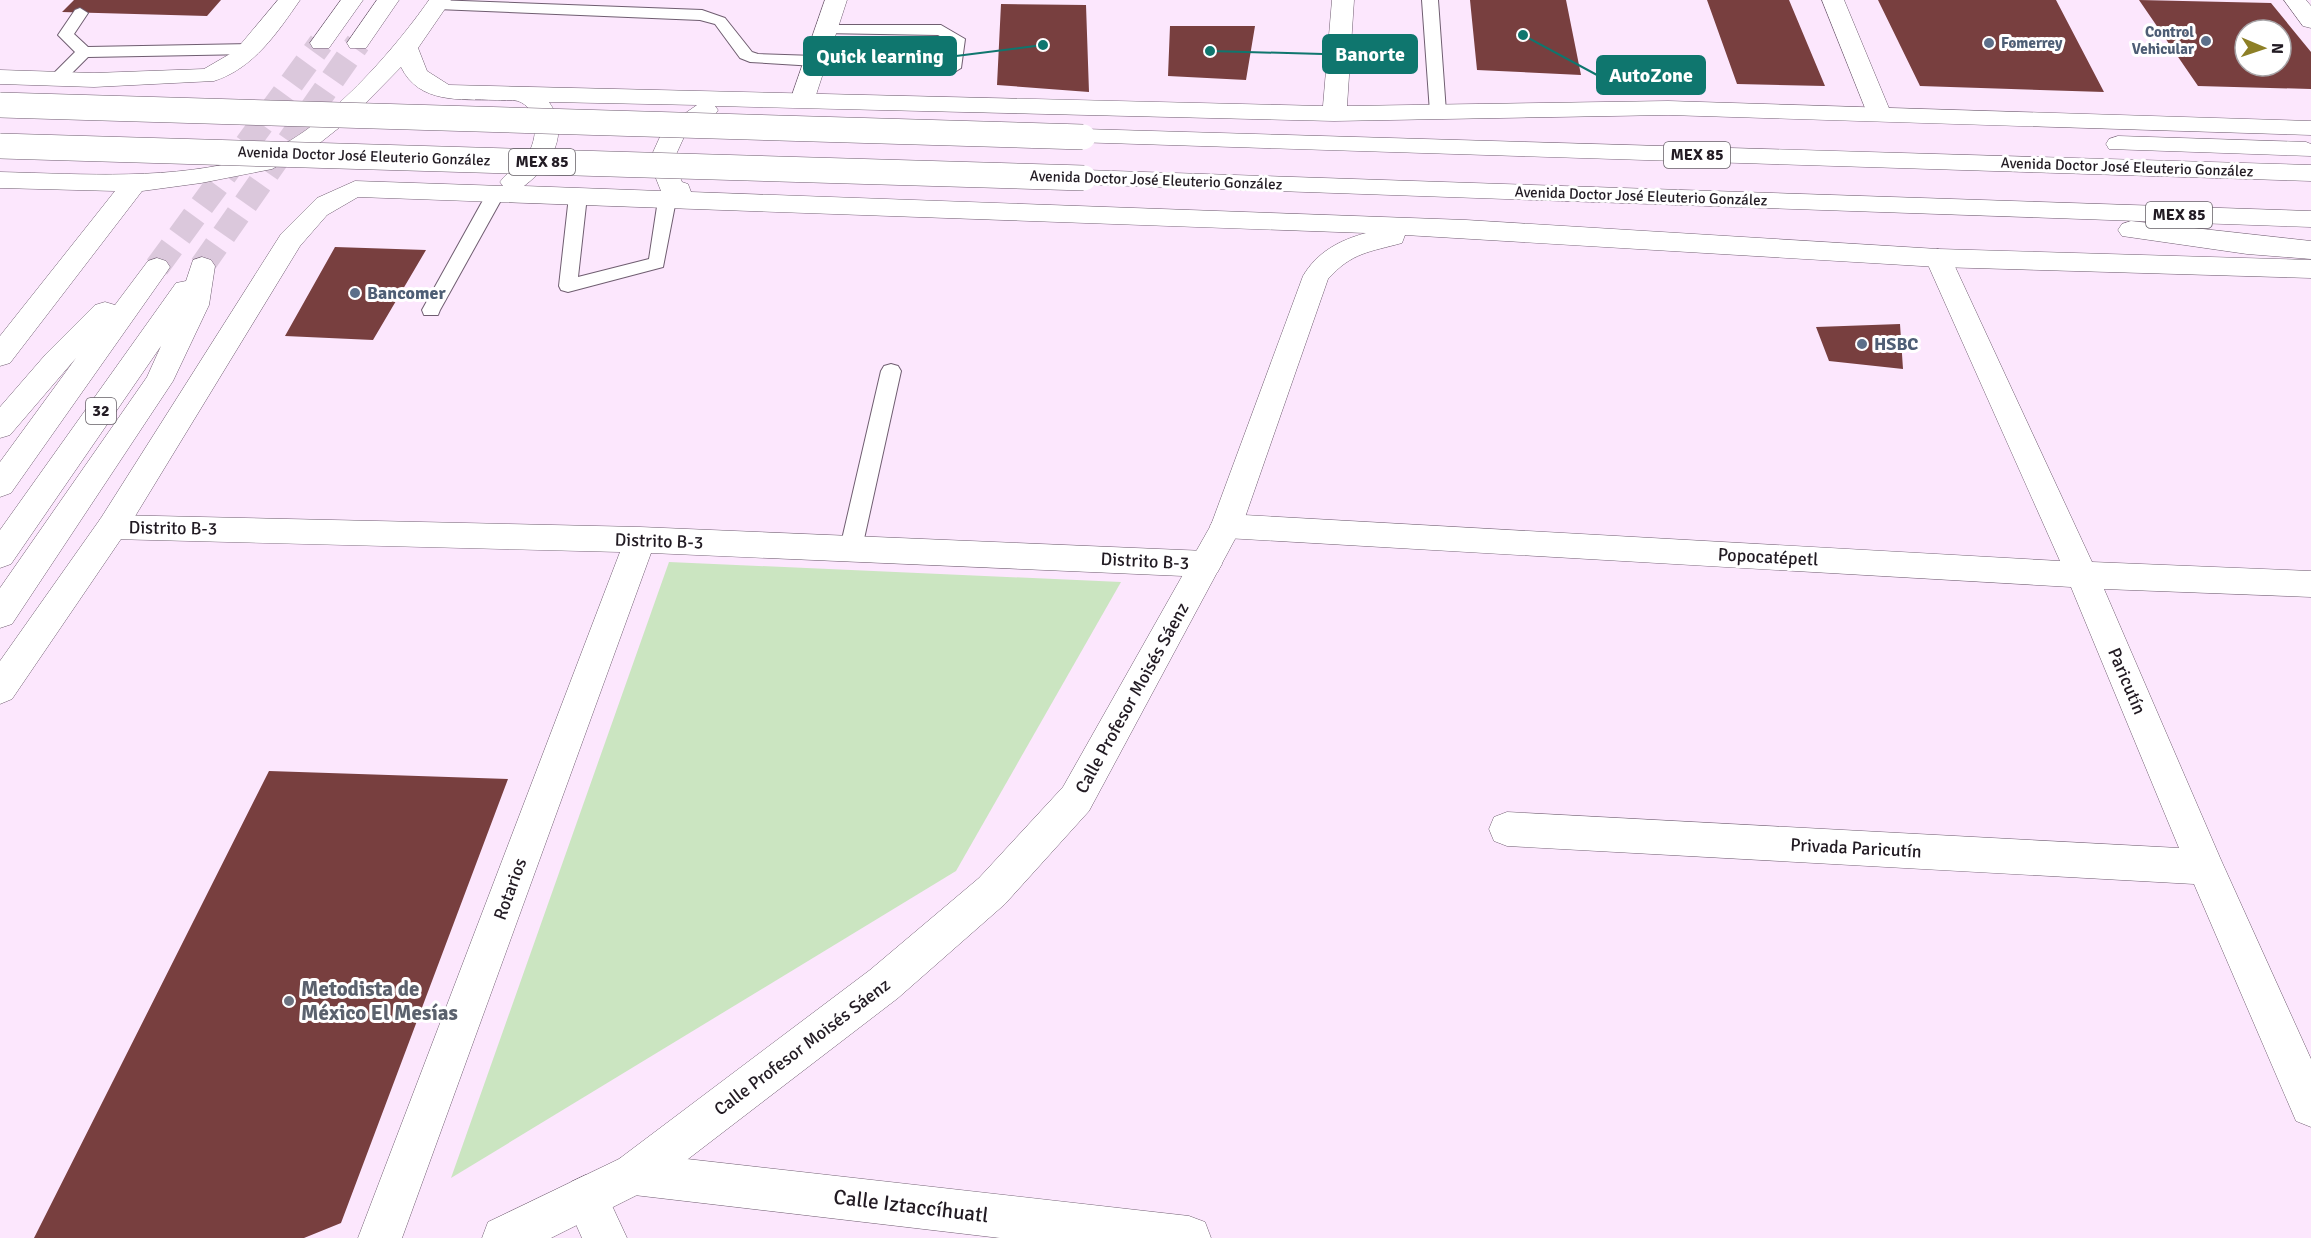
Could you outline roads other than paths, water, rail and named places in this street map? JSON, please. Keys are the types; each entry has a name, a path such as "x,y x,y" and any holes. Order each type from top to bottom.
{"main road":[{"path":"0,77 57,79 206,76 226,69 251,49 289,0"},
{"path":"321,43 352,0"},
{"path":"358,42 388,0"},
{"path":"802,101 836,0"},
{"path":"1334,114 1343,0"},
{"path":"1833,0 1879,113"},
{"path":"2295,0 2311,21"},
{"path":"0,180 134,184 201,175 263,163 312,136 341,114 407,48 438,2"},
{"path":"407,48 412,67 424,84 445,92 1334,114 1668,108 2311,128"},
{"path":"496,193 526,172 545,148 548,131 542,108 524,94"},
{"path":"706,202 671,187 661,161 673,133 700,111 745,99"},
{"name":"Avenida Doctor José Eleuterio González","path":"0,105 2311,172"},
{"path":"1954,162 2005,150 2054,145 2311,150"},
{"name":"Avenida Doctor José Eleuterio González","path":"0,146 1084,178 2311,219"},
{"path":"0,356 134,184"},
{"path":"0,689 112,527 290,240 312,212 331,198 355,189 1130,215 1466,229 1938,258 2311,269"},
{"path":"2048,210 2148,234 2311,250"},
{"name":"Calle Profesor Moisés Sáenz","path":"504,1238 634,1174 884,984 992,891 1076,799 1206,564 1226,526 1316,276 1332,256 1352,246 1386,238 1466,229"},
{"name":"Paricutín","path":"1938,258 2082,575 2205,867 2311,1107"},
{"name":"32","path":"0,555 202,266 195,305 159,381 0,614"},
{"name":"32","path":"0,427 98,317 152,274 0,484"},
{"name":"Popocatépetl","path":"1226,526 2082,575 2311,584"},
{"name":"Distrito B-3","path":"112,527 640,540 1206,564"},
{"name":"Rotarios","path":"380,1238 640,540"},
{"name":"Privada Paricutín","path":"1507,829 2205,867"},
{"name":"Calle Iztaccíhuatl","path":"634,1174 1189,1238"},
{"path":"586,1197 605,1238"}],"lane":[{"path":"1430,0 1438,112"},
{"path":"438,2 702,15 720,21 746,56 756,59 815,61"},
{"path":"80,13 66,35 84,52"},
{"path":"826,30 941,30 957,39 953,68"},
{"path":"57,79 84,52 251,49"},
{"path":"431,310 496,193"},
{"path":"578,196 568,286 657,263 667,200"},
{"path":"851,548 891,371"}],"tunnel":[{"path":"157,267 321,43"},
{"path":"202,266 358,43"}],"place":[{"name":"AutoZone","path":"1523,35"},
{"name":"Control Vehicular","path":"2206,41"},
{"name":"Fomerrey","path":"1989,43"},
{"name":"Quick learning","path":"1043,45"},
{"name":"Banorte","path":"1210,51"},
{"name":"Bancomer","path":"355,293"},
{"name":"HSBC","path":"1862,344"},
{"name":"Metodista de México El Mesías","path":"289,1001"}]}
